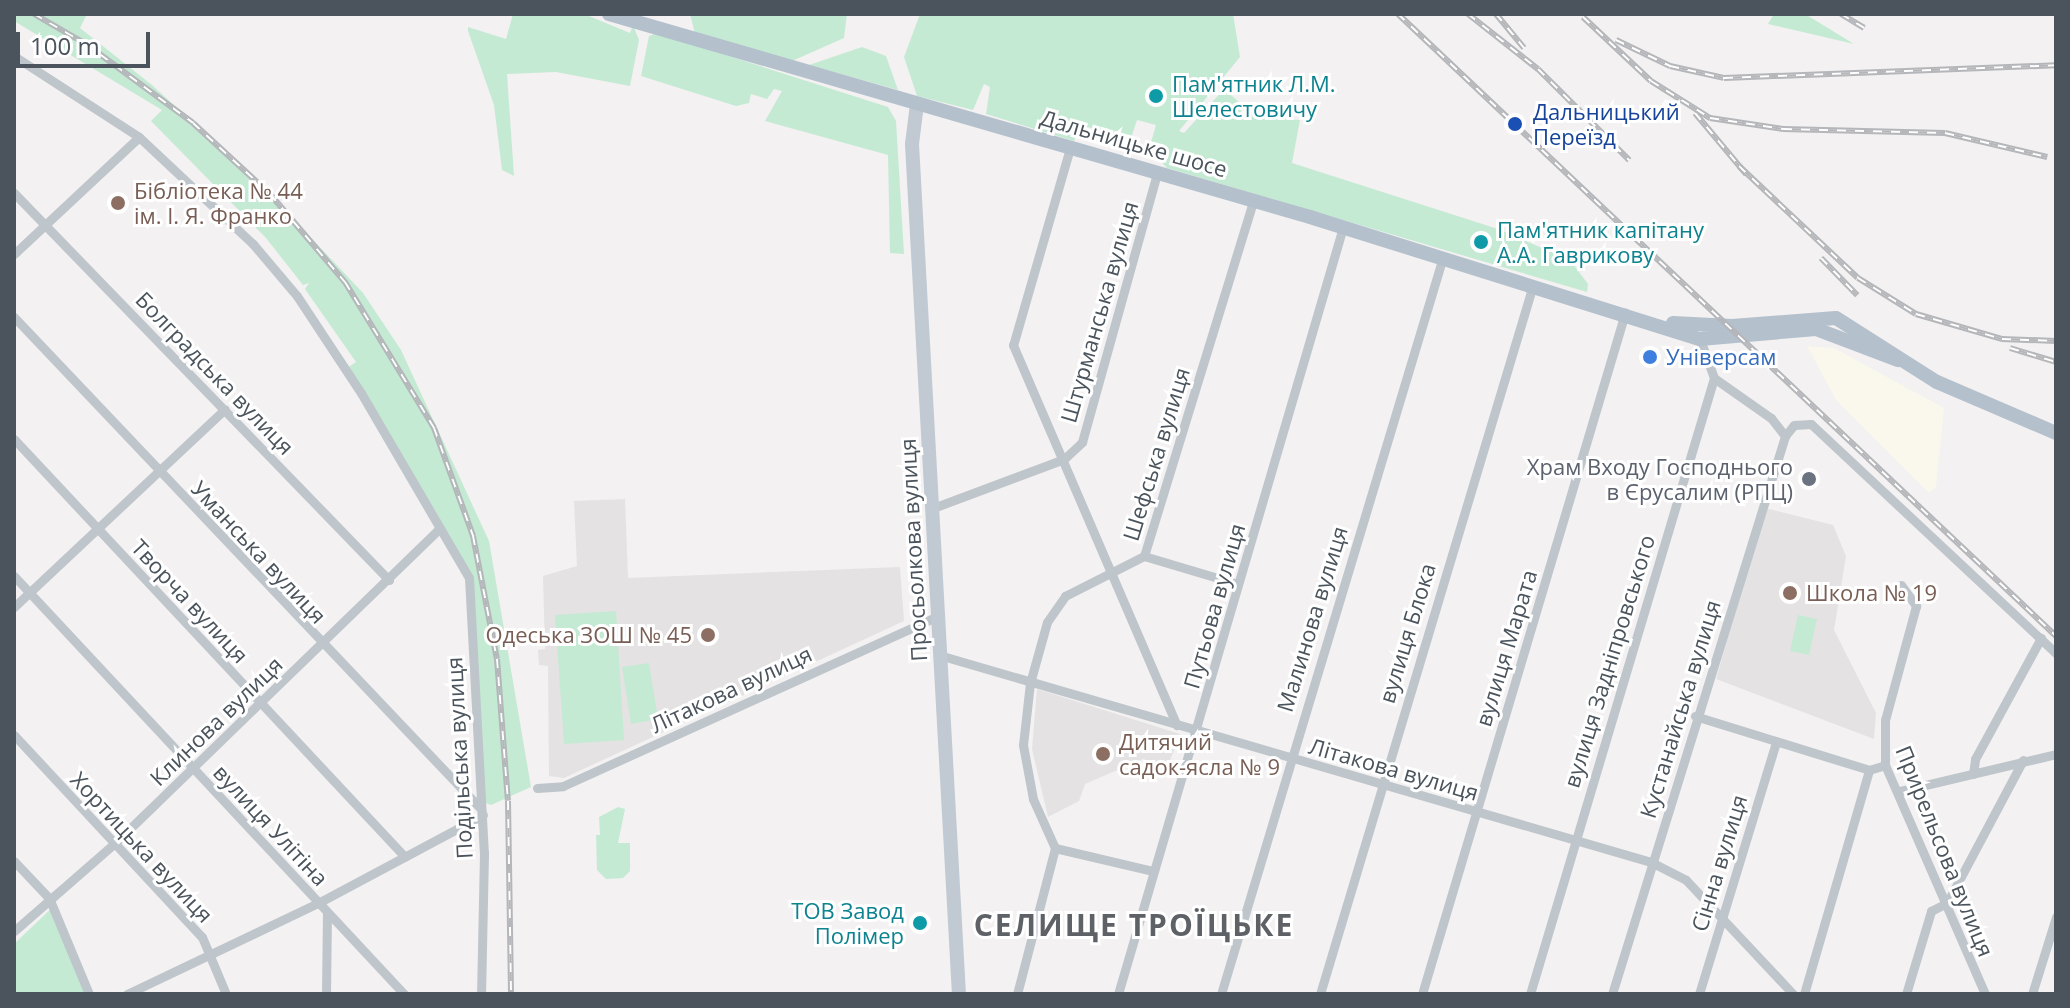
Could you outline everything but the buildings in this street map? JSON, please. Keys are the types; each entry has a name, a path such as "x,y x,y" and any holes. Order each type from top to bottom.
{"main road":[{"name":"Дальницьке шосе","path":"609,14 1645,318"},
{"path":"1645,318 1708,327 1825,316 1845,321 1898,360"},
{"path":"1645,318 1700,339 1803,329 1827,330 1898,360 1965,396 2056,433"}],"street":[{"name":"Подільська вулиця","path":"14,56 139,137 253,244 297,296 361,393 438,530 469,578 482,812 481,994"},
{"name":"Просьолкова вулиця","path":"917,104 912,144 959,994"},
{"path":"14,254 139,137"},
{"path":"1070,148 1013,345 1177,725"},
{"name":"Штурманська вулиця","path":"1064,459 1082,442 1157,173"},
{"name":"Болградська вулиця","path":"14,193 389,580"},
{"name":"Шефська вулиця","path":"1055,848 1025,773 1030,683 1047,622 1065,596 1144,556 1253,201"},
{"name":"Путьова вулиця","path":"1118,994 1343,227"},
{"name":"Малинова вулиця","path":"1221,994 1288,757 1443,257"},
{"name":"вулиця Блока","path":"1320,994 1381,782 1533,285"},
{"name":"вулиця Марата","path":"1422,994 1625,313"},
{"name":"Уманська вулиця","path":"14,317 482,812"},
{"path":"1700,339 1714,378 1771,418 1785,436 1794,425 1811,424 2056,653"},
{"name":"вулиця Задніпровського","path":"1530,994 1714,378"},
{"path":"14,607 225,409"},
{"name":"Кустанайська вулиця","path":"1612,994 1695,716 1785,436"},
{"name":"Творча вулиця","path":"14,439 405,857"},
{"path":"933,508 1064,459"},
{"name":"Клинова вулиця","path":"14,931 115,843 438,530"},
{"path":"1144,556 1238,584"},
{"name":"вулиця Улітіна","path":"14,576 404,994"},
{"name":"Прирельсова вулиця","path":"1901,585 1916,606 1885,720 1885,765 1900,791 1985,994"},
{"name":"Літакова вулиця","path":"537,788 563,786 938,616"},
{"path":"1973,774 1975,759 2041,638"},
{"name":"Літакова вулиця","path":"939,655 1651,862 1686,880 1793,994"},
{"path":"1695,716 1869,770 1885,765"},
{"name":"Хортицька вулиця","path":"14,735 115,843 212,954 226,994"},
{"name":"Сінна вулиця","path":"1699,994 1776,742"},
{"path":"1900,791 2056,754"},
{"path":"1906,994 1931,911 1947,903 2023,760"},
{"path":"1804,994 1869,770"},
{"path":"127,994 318,903 482,812"},
{"path":"1017,994 1055,848 1153,871"},
{"path":"14,861 49,898 89,994"},
{"path":"326,994 327,913"},
{"path":"2032,994 2056,917"},
{"path":"2045,950 2056,953"}],"shaded area":[{"path":"1807,346 1834,348 1944,408 1936,487 1929,493 1836,400"},
{"name":"Одеська ЗОШ № 45","path":"625,499 628,578 900,567 904,621 564,778 549,776 548,666 539,665 538,650 545,649 543,576 577,566 574,501"},
{"name":"Школа № 19","path":"1765,508 1833,525 1846,556 1834,630 1876,713 1874,739 1716,679"},
{"name":"Дитячий садок-ясла № 9","path":"1037,689 1180,734 1168,766 1143,759 1085,784 1079,801 1048,817 1032,749"}],"green space":[{"path":"14,14 87,14 80,28 152,85 270,194 363,293 401,350 489,541 531,787 491,805 483,802 470,576 347,368 356,362 305,289 309,283 303,285 266,238 151,121 162,110 14,21"},
{"path":"513,14 584,14 630,33 633,25 639,40 630,86 556,72 507,74 514,176 502,170 494,105 468,31 468,27 506,39"},
{"path":"690,14 847,14 844,38 792,61 695,34"},
{"path":"920,14 1233,14 1240,57 1179,131 1184,133 1224,89 1247,109 1269,118 1300,120 1292,163 1498,229 1570,260 1588,284 1587,292 1167,168 1149,149 1156,125 1137,120 1131,138 1079,125 1074,141 986,114 990,87 984,84 973,110 917,96 904,57"},
{"path":"1774,14 1805,14 1854,44 1768,24"},
{"path":"657,33 888,107 896,121 904,254 890,253 888,155 765,121 782,91 774,89 767,99 751,94 749,103 736,106 641,76 649,36"},
{"path":"862,47 886,56 898,90 809,65"},
{"path":"616,611 624,740 564,744 555,615"},
{"path":"1798,615 1817,619 1809,655 1790,651"},
{"path":"649,663 658,719 631,724 622,667"},
{"path":"618,807 625,809 618,843 630,843 630,871 623,878 606,879 597,870 599,817"},
{"path":"54,906 87,994 14,994 14,944"}],"railway":[{"path":"34,14 86,44 193,123 270,194 345,282 434,428 473,536 497,659 508,801 511,994"},
{"path":"1398,14 2056,636"},
{"path":"1468,14 1538,69 1629,160"},
{"path":"1496,14 1524,48"},
{"path":"1841,14 1864,28"},
{"path":"1583,17 1651,81 1710,118 1783,129 1945,133 2047,157"},
{"path":"1616,40 1670,66 1724,78 2056,65"},
{"path":"1695,113 1746,174"},
{"path":"1739,166 1858,278 1916,314 2002,339 2056,341"},
{"path":"1821,258 1857,295"},
{"path":"2010,348 2056,362"}],"place":[{"name":"Пам'ятник Л.М. Шелестовичу","path":"1156,96"},
{"name":"Дальницький Переїзд","path":"1515,124"},
{"name":"Бібліотека № 44 ім. І. Я. Франко","path":"118,203"},
{"name":"Пам'ятник капітану А.А. Гаврикову","path":"1481,242"},
{"name":"Універсам","path":"1650,357"},
{"name":"Храм Входу Господнього в Єрусалим (РПЦ)","path":"1809,479"},
{"name":"Школа № 19","path":"1790,593"},
{"name":"Одеська ЗОШ № 45","path":"708,635"},
{"name":"Дитячий садок-ясла № 9","path":"1103,754"},
{"name":"ТОВ Завод Полімер","path":"920,923"}],"district":[{"name":"СЕЛИЩЕ ТРОЇЦЬКЕ","path":"1134,925"}]}
